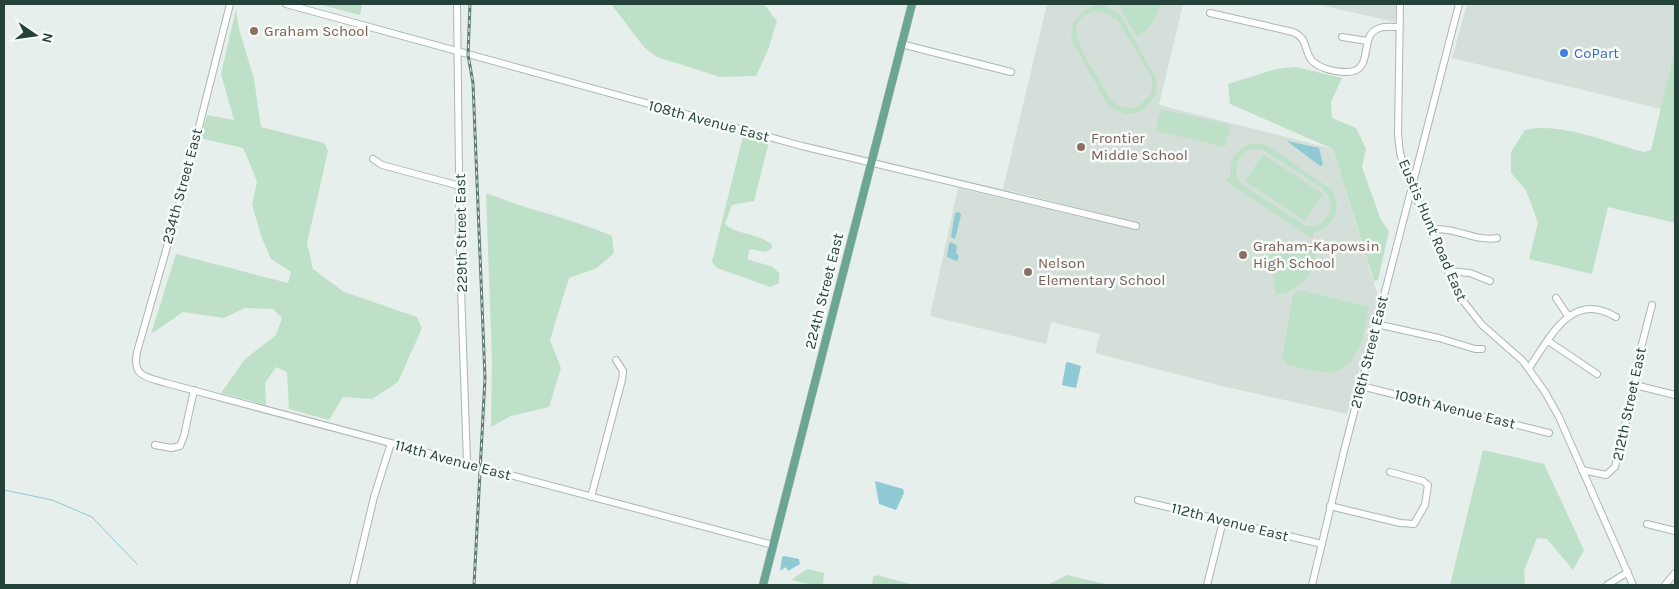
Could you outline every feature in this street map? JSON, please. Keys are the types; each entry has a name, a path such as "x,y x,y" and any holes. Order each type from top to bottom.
{"main road":[{"name":"224th Street East","path":"763,585 912,4"}],"street":[{"name":"234th Street East","path":"136,369 137,352 182,194 230,4"},
{"name":"108th Avenue East","path":"286,4 756,134 1136,226"},
{"name":"229th Street East","path":"457,4 456,51 460,260 467,462"},
{"name":"Eustis Hunt Road East","path":"1400,4 1399,144 1412,186 1460,296 1473,316 1529,368 1559,417 1633,585"},
{"name":"216th Street East","path":"1312,585 1376,324 1459,4"},
{"path":"1210,12 1298,34 1306,43 1312,61 1334,70 1346,72 1358,69 1366,58 1367,41 1373,31 1379,28 1400,27"},
{"path":"1342,37 1367,41"},
{"path":"901,44 1011,72"},
{"path":"374,159 382,165 460,186"},
{"path":"1430,230 1447,228 1485,240 1497,238"},
{"path":"1448,271 1470,274 1490,281"},
{"path":"1556,298 1568,316"},
{"name":"212th Street East","path":"1582,470 1606,475 1613,471 1636,385 1641,348 1652,305"},
{"path":"1529,368 1568,316 1582,310 1597,308 1616,317"},
{"path":"1376,324 1439,338 1475,349 1482,349"},
{"path":"1548,341 1597,374"},
{"path":"591,497 622,380 623,370 616,360"},
{"name":"114th Avenue East","path":"136,369 148,377 194,390 467,462 773,546"},
{"path":"1636,385 1675,395"},
{"name":"109th Avenue East","path":"1361,386 1549,433"},
{"path":"155,445 171,448 180,446 194,390"},
{"path":"353,585 374,497 391,443"},
{"path":"1330,506 1400,523 1414,524 1418,521 1425,505 1428,486 1423,481 1390,472"},
{"name":"112th Avenue East","path":"1138,500 1322,544"},
{"path":"1208,585 1224,520"},
{"path":"1647,524 1675,531"},
{"path":"1607,585 1628,572"},
{"path":"1665,585 1675,573"}],"shaded area":[{"path":"1047,4 1183,4 1159,105 1333,149 1379,299 1347,414 1222,386 1095,353 1100,334 1051,322 1046,344 930,316 958,188 1127,228 1130,221 1003,189"},
{"path":"1316,4 1396,4 1395,22 1329,7"},
{"name":"CoPart","path":"1467,4 1675,4 1675,48 1661,109 1452,58"}],"green space":[{"path":"318,4 362,4 360,15"},
{"path":"611,4 764,4 777,21 768,50 756,76 720,77 657,57 644,47"},
{"path":"1118,4 1160,4 1157,15 1152,23 1137,37"},
{"path":"1104,5 1120,14 1156,78 1157,92 1154,98 1144,109 1135,113 1126,114 1109,107 1071,39 1073,24 1082,12 1093,6","holes":["1100,11 1117,19 1152,78 1150,96 1136,108 1119,106 1111,99 1086,58 1078,38 1077,28 1079,20 1087,14"]},
{"path":"236,9 239,29 254,79 261,127 324,143 328,151 307,243 313,269 344,292 417,317 422,328 398,382 372,399 343,397 329,420 289,409 287,372 276,367 265,383 266,405 221,393 245,359 276,335 282,318 273,309 245,308 224,318 183,312 151,334 176,254 288,283 291,272 271,259 262,238 252,205 257,181 243,148 200,138 207,115 234,120 221,74"},
{"path":"1675,48 1675,223 1608,207 1592,274 1529,259 1538,223 1526,190 1511,173 1511,152 1525,130 1553,128 1584,134 1644,152 1651,150"},
{"path":"1296,67 1342,78 1331,102 1332,118 1356,128 1366,149 1362,167 1381,220 1389,231 1378,280 1374,281 1333,149 1230,104 1228,84 1276,69"},
{"path":"1161,109 1231,125 1225,147 1155,131"},
{"path":"743,136 769,142 754,201 732,205 725,224 735,230 761,238 772,245 772,248 766,252 750,249 747,259 773,267 779,273 779,283 770,287 717,268 712,262"},
{"path":"1263,144 1271,148 1332,190 1337,203 1335,216 1326,227 1314,232 1312,238 1226,181 1229,176 1231,177 1230,171 1234,156 1246,146","holes":["1252,149 1265,151 1322,188 1329,196 1331,211 1323,222 1317,226 1306,226 1242,185 1236,169 1239,159"]},
{"path":"1263,154 1323,194 1305,221 1245,181"},
{"path":"486,193 612,236 614,253 597,268 569,278 550,340 561,368 549,407 511,416 491,427 492,361"},
{"path":"1315,242 1315,261 1308,277 1294,289 1276,295 1269,253 1273,248"},
{"path":"1300,290 1369,307 1358,349 1347,365 1338,370 1326,372 1287,365 1282,358 1293,295"},
{"path":"1483,450 1544,464 1584,550 1573,570 1547,539 1537,538 1524,571 1525,585 1450,585"},
{"path":"807,569 824,573 823,584 812,585 791,580"},
{"path":"877,575 914,585 872,585 873,577"},
{"path":"1067,575 1110,585 1047,585"}],"water":[{"path":"1287,141 1319,148 1323,165 1320,166"},
{"path":"959,212 961,215 955,239 951,237 955,213"},
{"path":"951,242 957,246 956,253 959,256 957,261 947,257"},
{"path":"1066,363 1081,366 1076,388 1062,385"},
{"path":"875,481 903,489 904,493 896,510 879,504"},
{"path":"782,557 799,559 800,564 788,571 786,567 780,571"}],"waterway":[{"path":"4,490 52,500 92,517 137,564"}],"railway":[{"path":"470,4 468,55 473,83 485,378 474,585"}],"place":[{"name":"Graham School","path":"254,31"},
{"name":"CoPart","path":"1564,53"},
{"name":"Frontier Middle School","path":"1081,147"},
{"name":"Graham-Kapowsin High School","path":"1243,255"},
{"name":"Nelson Elementary School","path":"1028,272"}]}
